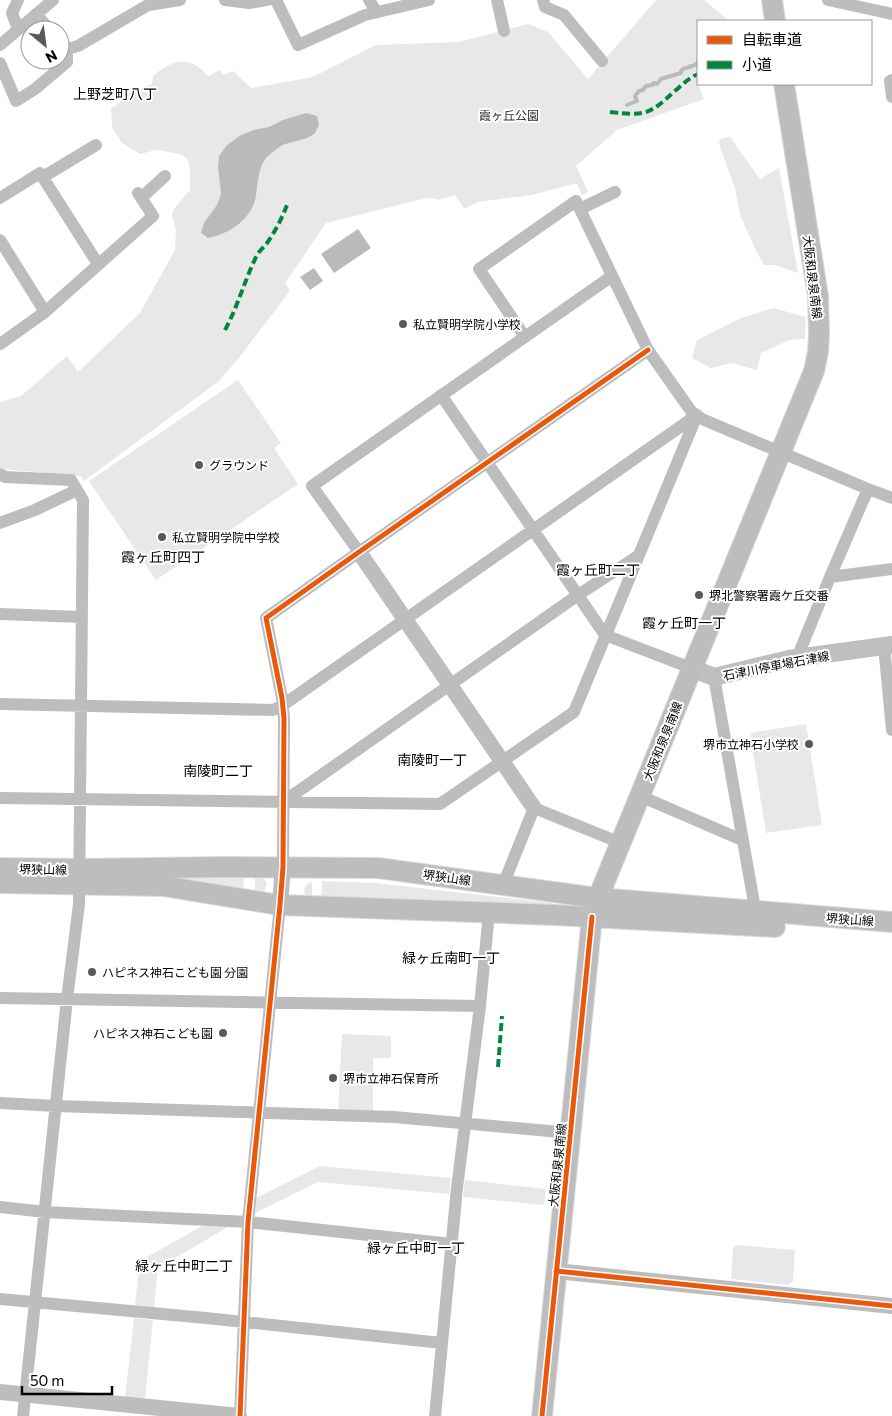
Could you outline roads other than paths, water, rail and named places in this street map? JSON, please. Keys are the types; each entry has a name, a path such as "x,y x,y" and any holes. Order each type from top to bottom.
{"main road":[{"path":"772,0 775,20"},
{"name":"大阪和泉泉南線","path":"542,1416 595,908 691,668 814,371 818,352 818,296 784,85"},
{"name":"石津川停車場石津線","path":"691,668 714,677 797,658 888,645"},
{"name":"堺狭山線","path":"0,883 79,877 283,867 378,868 503,885 595,908 892,934"},
{"name":"堺狭山線","path":"0,868 163,886 280,906 555,915 595,908 752,912 892,922"}],"street":[{"path":"18,0 12,13 18,29"},
{"path":"0,44 53,0"},
{"path":"70,45 78,46 148,5 180,0"},
{"path":"225,0 249,3 267,0"},
{"path":"276,0 298,45 376,11 429,0"},
{"path":"369,0 376,11"},
{"path":"497,0 504,31"},
{"path":"543,0 544,7 564,15 602,61"},
{"path":"828,0 892,14"},
{"path":"36,14 41,20"},
{"path":"0,64 16,101 57,70"},
{"path":"892,80 890,81 892,97"},
{"path":"43,177 96,145"},
{"path":"0,198 40,173 98,264"},
{"path":"0,344 45,312 153,216 140,195 165,176"},
{"path":"580,209 615,192"},
{"path":"525,337 479,269 576,201 648,350 691,411 702,419 892,498"},
{"path":"0,240 45,312"},
{"path":"612,276 312,486 534,808 621,843"},
{"path":"0,1392 240,1416 248,1222 283,867 284,718 266,618 648,350"},
{"path":"441,395 605,635 691,668"},
{"path":"0,704 273,710 283,705 534,531 697,415"},
{"path":"0,798 440,804 574,712 697,415"},
{"path":"0,474 5,477 71,480 83,500 79,904 67,999 23,1416"},
{"path":"797,658 868,489"},
{"path":"0,524 77,490"},
{"path":"283,802 578,595 638,556"},
{"path":"830,577 892,569"},
{"path":"0,614 81,616"},
{"path":"888,645 892,730"},
{"path":"714,677 754,903 752,912"},
{"path":"640,796 742,840"},
{"path":"503,885 534,808"},
{"path":"435,1416 457,1188 480,1006 489,913"},
{"path":"0,998 480,1006"},
{"path":"0,1103 394,1117 571,1133"},
{"path":"0,1207 45,1212 248,1222 452,1244"},
{"path":"556,1271 892,1306"},
{"path":"0,1299 442,1342"}],"waterway":[{"path":"627,105 637,101 635,96 646,86 654,83 657,84 661,79 681,73 683,69 697,63"}],"place":[{"name":"私立賢明学院小学校","path":"403,324"},
{"name":"グラウンド","path":"199,465"},
{"name":"私立賢明学院中学校","path":"162,537"},
{"name":"堺北警察署霞ケ丘交番","path":"699,595"},
{"name":"堺市立神石小学校","path":"809,744"},
{"name":"ハピネス神石こども園 分園","path":"92,972"},
{"name":"ハピネス神石こども園","path":"223,1033"},
{"name":"堺市立神石保育所","path":"333,1078"}],"district":[{"name":"上野芝町八丁","path":"115,93"},
{"name":"霞ヶ丘町四丁","path":"163,556"},
{"name":"霞ヶ丘町二丁","path":"598,569"},
{"name":"霞ヶ丘町一丁","path":"684,622"},
{"name":"南陵町一丁","path":"432,759"},
{"name":"南陵町二丁","path":"218,770"},
{"name":"緑ヶ丘南町一丁","path":"451,957"},
{"name":"緑ヶ丘中町一丁","path":"416,1247"},
{"name":"緑ヶ丘中町二丁","path":"184,1265"}],"park label":[{"name":"霞ヶ丘公園","path":"509,115"}]}
